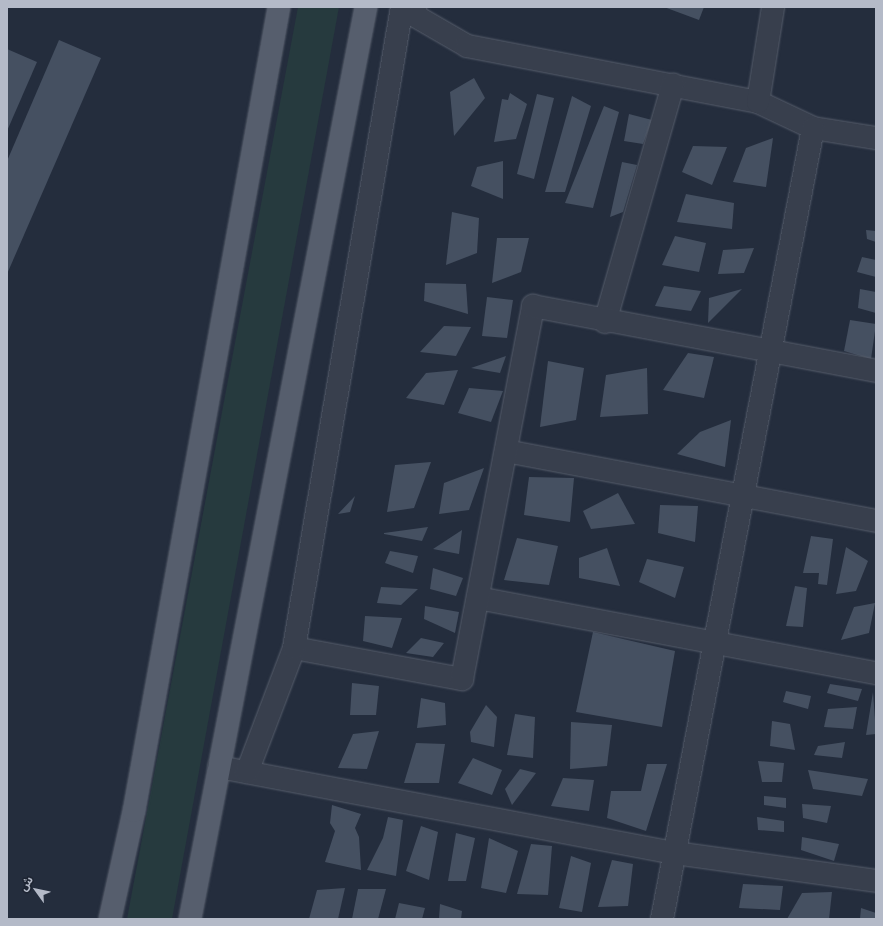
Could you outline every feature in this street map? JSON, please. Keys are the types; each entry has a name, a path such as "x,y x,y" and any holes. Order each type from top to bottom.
{"main road":[{"path":"110,919 134,811 279,7"},
{"path":"190,919 366,7"}],"street":[{"path":"247,772 294,648 402,7"},
{"path":"414,7 417,17 466,46 758,102 813,128 876,138"},
{"path":"758,102 773,7"},
{"path":"605,322 673,85"},
{"path":"662,919 744,496 813,128"},
{"path":"294,648 462,679 533,306 605,322 876,371"},
{"path":"506,451 876,520"},
{"path":"478,598 876,672"},
{"path":"220,767 675,853 876,881"}],"green space":[{"path":"298,7 339,7 172,919 127,919"}],"building":[{"path":"664,7 704,7 699,20"},
{"path":"59,40 101,58 7,274 7,161"},
{"path":"7,49 37,62 7,131"},
{"path":"474,78 485,98 454,136 450,92"},
{"path":"510,93 527,104 516,139 494,142 502,99 508,100"},
{"path":"537,94 554,98 534,179 517,174"},
{"path":"572,96 591,106 565,192 545,192"},
{"path":"604,106 619,112 593,208 565,203"},
{"path":"629,114 652,120 643,144 624,141"},
{"path":"773,138 766,187 733,182 746,148"},
{"path":"693,146 727,147 712,185 682,172"},
{"path":"503,161 503,199 471,186 477,167"},
{"path":"622,162 637,165 623,212 610,217"},
{"path":"686,194 734,203 732,229 677,222"},
{"path":"452,212 479,218 477,253 446,265"},
{"path":"866,230 876,231 876,242 867,239"},
{"path":"675,236 706,243 699,272 662,265"},
{"path":"497,238 529,238 521,272 492,283"},
{"path":"754,248 744,273 718,274 723,250"},
{"path":"862,257 876,260 876,277 857,272"},
{"path":"425,283 466,284 468,314 424,301"},
{"path":"664,286 701,291 691,311 655,306"},
{"path":"742,289 708,323 709,298"},
{"path":"860,289 876,292 876,313 858,308"},
{"path":"487,297 513,300 507,338 482,336"},
{"path":"850,320 876,324 871,359 844,351"},
{"path":"444,326 471,327 456,356 420,352"},
{"path":"688,353 714,357 704,398 663,390"},
{"path":"506,356 500,373 471,368"},
{"path":"548,361 584,368 576,420 540,427"},
{"path":"647,368 648,414 600,417 606,375"},
{"path":"458,370 444,405 406,398 426,373"},
{"path":"469,388 503,391 491,422 458,413"},
{"path":"731,420 725,467 677,454 700,432"},
{"path":"431,462 414,508 387,512 395,465"},
{"path":"484,468 469,510 439,514 444,483"},
{"path":"529,477 574,478 570,522 524,515"},
{"path":"618,493 635,524 591,529 583,511"},
{"path":"355,496 350,512 338,514"},
{"path":"660,505 698,506 695,542 658,533"},
{"path":"428,527 422,541 384,534 384,533"},
{"path":"462,530 459,554 433,549"},
{"path":"811,536 833,539 827,585 818,584 819,573 803,573"},
{"path":"517,538 558,546 549,585 504,580"},
{"path":"846,547 868,561 856,591 836,594"},
{"path":"607,548 620,586 579,578 579,558"},
{"path":"390,551 418,556 413,573 385,563"},
{"path":"647,559 684,567 675,598 639,582"},
{"path":"433,568 463,578 456,596 430,589"},
{"path":"795,586 807,588 803,627 786,626"},
{"path":"381,587 418,589 401,605 377,603"},
{"path":"875,603 869,633 841,640 854,607"},
{"path":"425,606 459,612 455,633 424,619"},
{"path":"365,616 402,618 392,648 363,641"},
{"path":"593,632 675,651 662,727 576,712"},
{"path":"421,638 444,643 433,657 406,653"},
{"path":"352,683 379,686 376,715 350,715"},
{"path":"830,684 862,689 858,701 827,693"},
{"path":"786,691 811,696 808,709 783,702"},
{"path":"873,692 876,734 866,735"},
{"path":"421,698 445,703 446,725 417,728"},
{"path":"486,705 497,717 494,747 471,742 470,732"},
{"path":"857,707 853,729 824,727 828,709"},
{"path":"515,714 535,717 533,758 507,755"},
{"path":"772,721 790,724 795,750 770,746"},
{"path":"571,722 612,725 607,766 570,769"},
{"path":"379,731 367,769 338,768 353,734"},
{"path":"845,742 842,758 814,755 818,746"},
{"path":"416,743 445,744 439,783 404,783"},
{"path":"473,758 502,770 492,795 458,783"},
{"path":"758,761 784,763 782,782 762,782"},
{"path":"647,764 667,764 646,831 607,818 611,791 641,791"},
{"path":"520,769 536,773 512,805 505,789"},
{"path":"808,770 868,779 862,796 813,789"},
{"path":"563,778 594,780 589,811 551,806"},
{"path":"764,796 786,798 786,808 764,805"},
{"path":"802,804 831,806 827,823 803,818"},
{"path":"332,805 361,814 355,828 359,837 361,870 325,862 335,831 330,823"},
{"path":"388,817 403,820 396,876 367,870 383,838"},
{"path":"757,817 784,821 784,832 758,830"},
{"path":"421,826 438,832 429,880 406,871"},
{"path":"456,833 475,838 466,881 448,881"},
{"path":"802,837 839,844 834,861 801,850"},
{"path":"489,838 518,851 506,893 481,888"},
{"path":"531,844 552,846 548,895 517,894"},
{"path":"571,856 591,863 582,912 559,908"},
{"path":"612,860 633,864 628,906 598,907"},
{"path":"743,884 783,886 780,910 739,908"},
{"path":"345,888 338,919 309,919 317,890"},
{"path":"358,889 386,889 378,919 352,919"},
{"path":"832,892 829,919 787,919 802,893"},
{"path":"399,903 425,908 422,919 395,919"},
{"path":"440,904 462,911 461,919 439,919"},
{"path":"861,908 876,913 876,919 860,919"}]}
